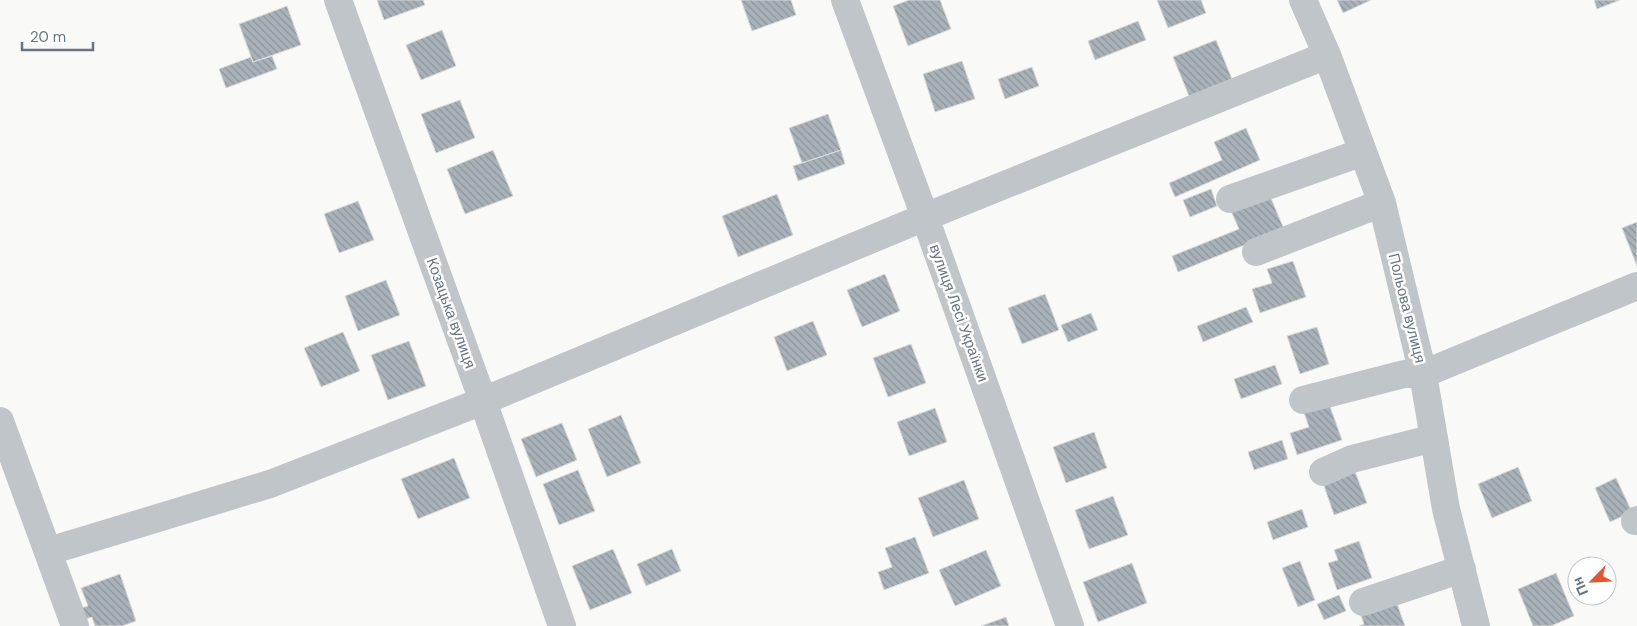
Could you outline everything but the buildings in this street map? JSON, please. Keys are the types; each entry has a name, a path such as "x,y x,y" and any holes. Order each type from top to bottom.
{"street":[{"name":"Козацька вулиця","path":"338,0 562,626"},
{"name":"вулиця Лесі Українки","path":"845,0 925,217 1070,626"},
{"name":"Польова вулиця","path":"1303,0 1382,203 1423,374 1446,509 1476,626"},
{"path":"49,551 270,484 483,401 925,217 1326,55"},
{"path":"1230,199 1362,152"},
{"path":"1256,252 1382,203"},
{"path":"1303,400 1404,374 1423,374 1637,286"},
{"path":"0,421 75,626"},
{"path":"1323,472 1352,459 1434,438"},
{"path":"1363,602 1462,569"}]}
